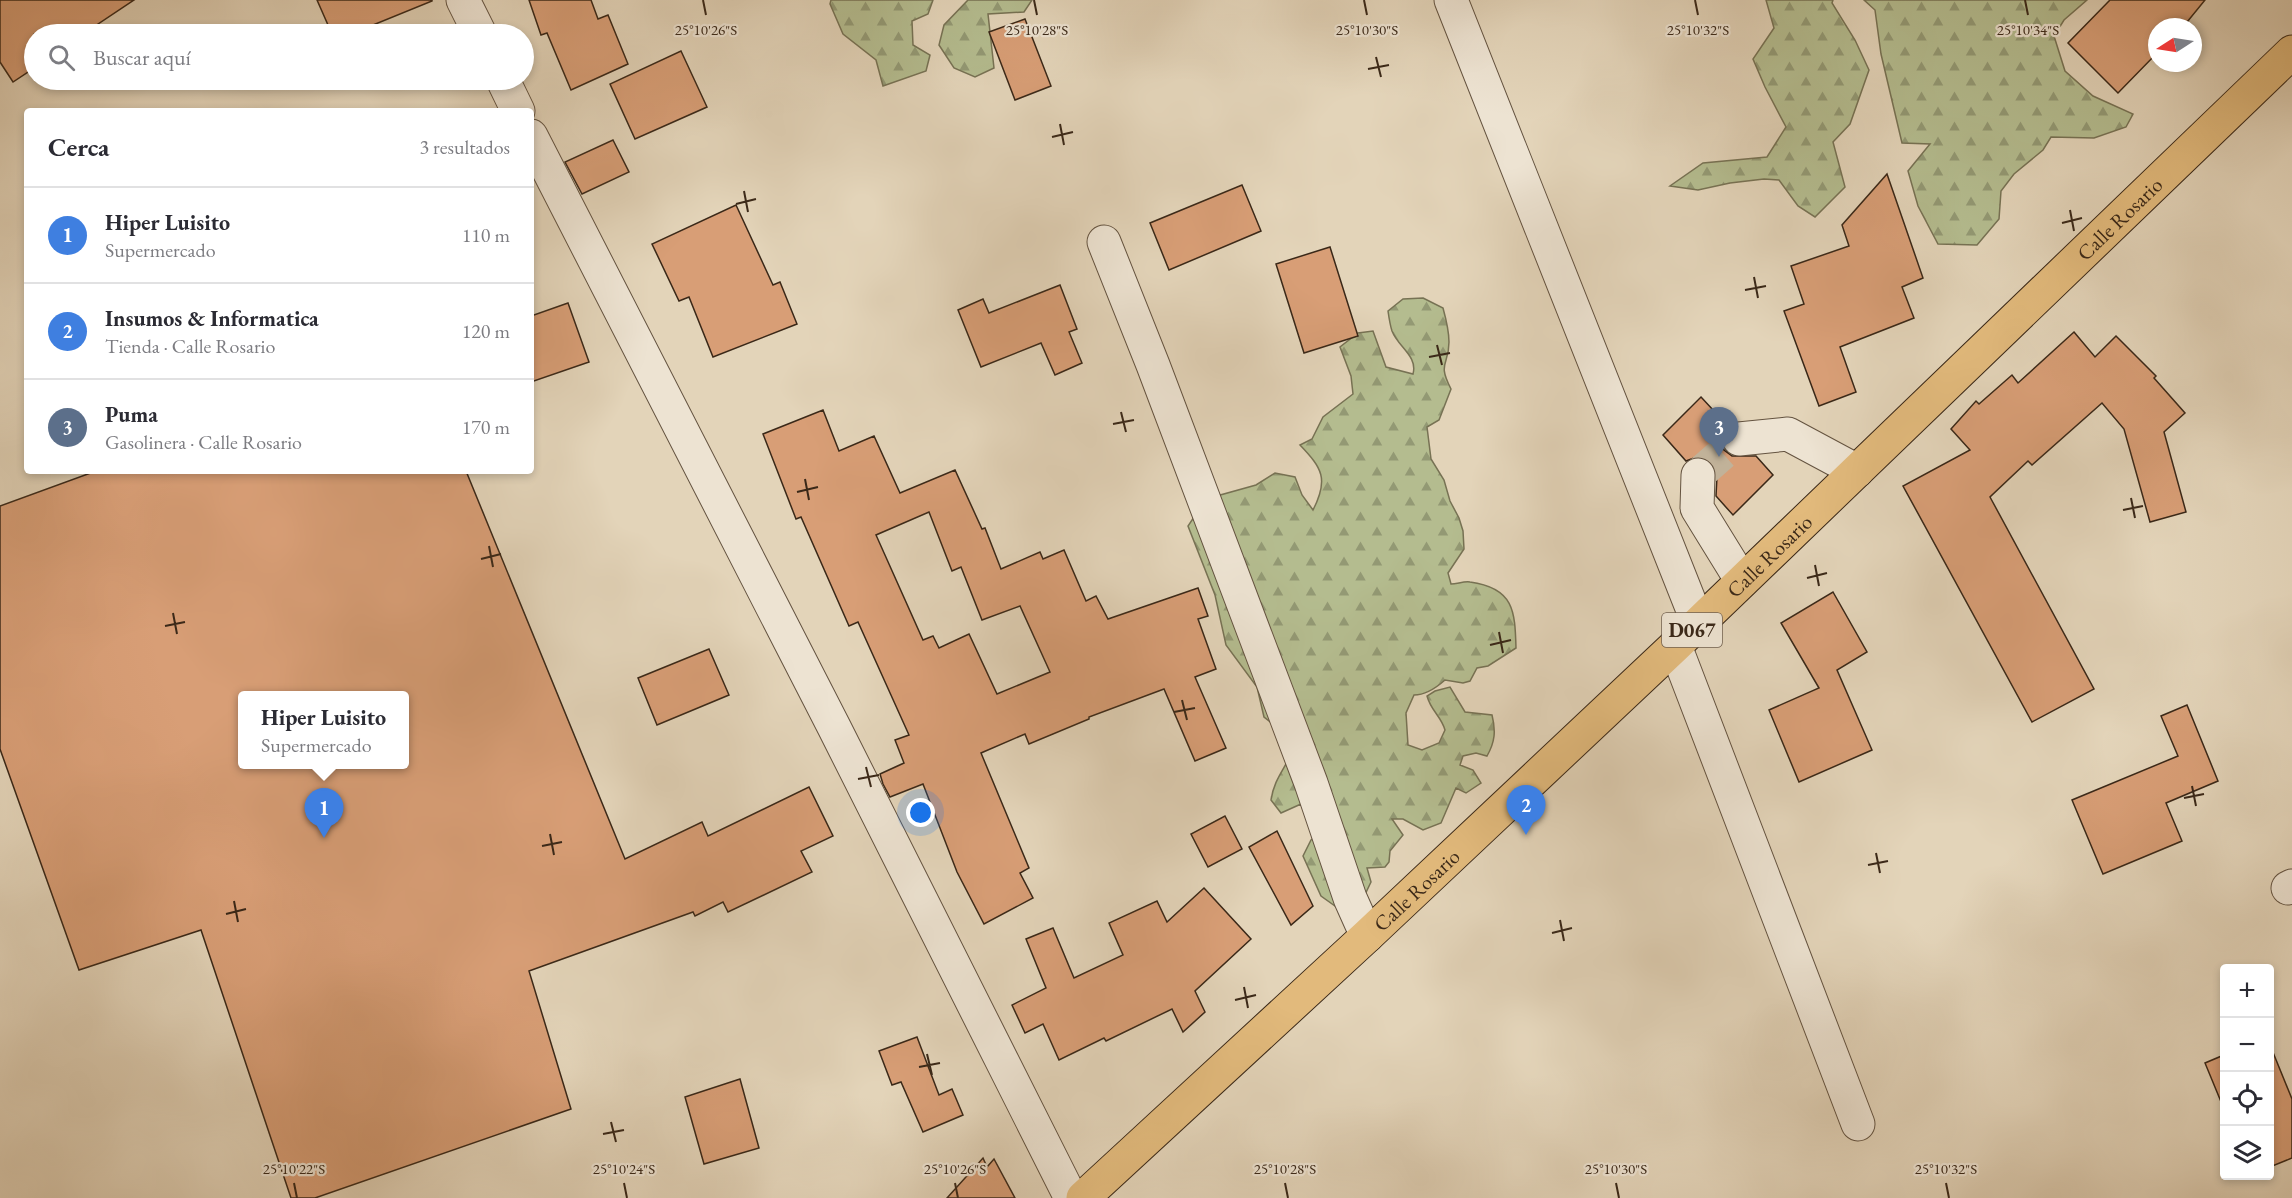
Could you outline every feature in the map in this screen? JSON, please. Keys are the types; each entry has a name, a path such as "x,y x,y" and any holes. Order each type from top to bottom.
{"main road":[{"name":"Calle Rosario","path":"1083,1198 1367,936 1686,635 2292,52"}],"street":[{"path":"463,0 475,24"},
{"path":"1451,0 1686,635 1858,1124"},
{"path":"508,90 517,108"},
{"path":"534,142 834,727 1071,1198"},
{"path":"1104,242 1142,335 1311,783 1350,898 1367,936"},
{"path":"1739,439 1788,434 1857,471"},
{"path":"1698,475 1697,508 1742,581"}],"green space":[{"path":"831,0 933,0 928,14 912,21 913,45 930,55 926,71 883,86 876,60 843,34 830,4"},
{"path":"968,0 1032,0 1024,12 988,14 994,68 975,77 954,68 939,45 944,25"},
{"path":"1766,0 1833,0 1832,3 1855,40 1869,70 1850,124 1833,142 1845,187 1815,217 1798,206 1779,180 1764,179 1730,183 1698,190 1670,186 1703,163 1767,157 1786,127 1753,59 1774,28"},
{"path":"1864,0 2087,0 2064,20 2054,36 2065,71 2093,96 2133,114 2126,127 2094,138 2051,137 2043,150 2014,174 2001,191 1999,219 1977,245 1938,244 1918,206 1908,171 1930,144 1902,143 1881,54 1875,10"},
{"path":"1423,298 1443,308 1449,342 1444,369 1451,389 1439,420 1427,427 1431,459 1444,480 1463,531 1464,549 1448,573 1451,584 1468,582 1485,585 1504,596 1513,612 1516,648 1488,666 1477,668 1470,681 1463,683 1445,680 1423,694 1414,695 1406,713 1408,745 1422,750 1439,743 1445,730 1427,696 1435,691 1450,687 1465,712 1492,715 1494,736 1487,756 1476,753 1463,756 1460,765 1473,770 1481,783 1466,793 1456,788 1441,823 1423,830 1403,819 1392,819 1403,835 1390,851 1389,862 1385,867 1367,868 1371,882 1359,907 1342,911 1321,896 1303,856 1311,840 1321,832 1301,804 1281,813 1271,800 1277,780 1293,750 1287,735 1264,717 1257,687 1226,645 1215,595 1188,526 1206,499 1256,485 1275,473 1295,477 1302,495 1313,510 1321,490 1321,474 1314,460 1300,445 1312,439 1323,417 1353,394 1351,376 1340,347 1358,333 1373,331 1386,367 1413,374 1413,362 1392,331 1388,311 1403,299"}],"building":[{"path":"0,0 134,0 98,24 24,24 24,75 13,82 0,62"},
{"path":"317,0 432,0 376,24 328,24"},
{"path":"529,0 591,0 598,19 608,15 628,64 571,90 547,33 541,35"},
{"path":"2110,0 2205,0 2190,18 2148,18 2148,62 2118,93 2068,43"},
{"path":"1025,19 1051,86 1015,100 989,32"},
{"path":"681,51 707,107 635,139 610,84"},
{"path":"613,140 629,172 582,194 565,162"},
{"path":"1887,174 1923,278 1902,287 1914,318 1840,347 1856,392 1819,406 1784,311 1804,304 1791,266 1849,246 1842,225"},
{"path":"1242,185 1261,231 1169,270 1150,223"},
{"path":"736,205 773,285 780,282 797,324 713,357 689,297 679,301 652,244"},
{"path":"1330,247 1358,336 1304,353 1276,264"},
{"path":"1060,285 1077,329 1069,332 1082,363 1055,375 1041,343 981,367 958,310 983,299 989,313"},
{"path":"568,303 589,362 534,381 534,315"},
{"path":"2074,332 2095,357 2116,336 2156,376 2154,378 2185,413 2164,432 2186,512 2150,522 2124,429 2102,403 2032,465 2028,461 1990,497 2094,689 2032,722 1903,486 1970,450 1951,429 1976,401 1979,404 2012,375 2018,383"},
{"path":"1701,397 1727,425 1720,440 1724,450 1732,456 1756,456 1773,475 1733,515 1716,496 1717,476 1714,466 1707,459 1699,456 1686,461 1663,435"},
{"path":"823,410 839,451 874,436 900,493 955,470 982,529 985,528 1001,569 1040,552 1043,559 1064,550 1086,601 1096,596 1108,619 1198,588 1208,616 1198,619 1216,669 1195,677 1226,748 1195,761 1164,689 1089,717 1089,719 1029,744 1025,734 981,753 1029,868 1020,873 1033,898 984,924 957,872 923,784 890,797 883,784 880,774 904,763 895,740 909,735 858,622 849,626 801,517 796,519 763,434","holes":["929,512 952,571 961,567 982,620 1020,606 1050,672 997,694 969,634 939,648 933,636 923,640 876,535"]},
{"path":"88,474 467,474 625,859 702,822 708,836 809,787 833,836 801,851 812,872 728,912 723,902 695,916 693,912 529,971 571,1109 315,1198 291,1198 201,930 79,970 0,749 0,506"},
{"path":"1833,592 1867,652 1837,670 1872,750 1799,782 1769,710 1819,688 1781,623"},
{"path":"709,649 729,695 657,725 638,678"},
{"path":"2187,705 2218,781 2166,803 2182,841 2103,874 2072,800 2178,756 2161,716"},
{"path":"1225,816 1242,849 1208,867 1191,834"},
{"path":"1277,831 1313,906 1291,925 1249,847"},
{"path":"1204,888 1251,939 1195,991 1205,1012 1183,1032 1172,1009 1106,1041 1104,1038 1059,1060 1043,1024 1025,1033 1012,1005 1046,988 1026,939 1053,928 1074,978 1123,955 1109,923 1157,901 1167,922"},
{"path":"917,1037 939,1095 952,1089 963,1115 923,1132 901,1082 892,1085 879,1051"},
{"path":"2274,1055 2292,1099 2292,1158 2274,1165"},
{"path":"2220,1057 2220,1099 2205,1063"},
{"path":"740,1079 759,1148 704,1164 685,1097"},
{"path":"983,1158 987,1167 994,1159 1015,1198 947,1198"}],"tunnel":[{"path":"1698,475 1739,439"}],"place":[{"name":"Puma","path":"1719,457"},
{"name":"Insumos & Informatica","path":"1526,835"},
{"name":"Hiper Luisito","path":"324,838"}]}
